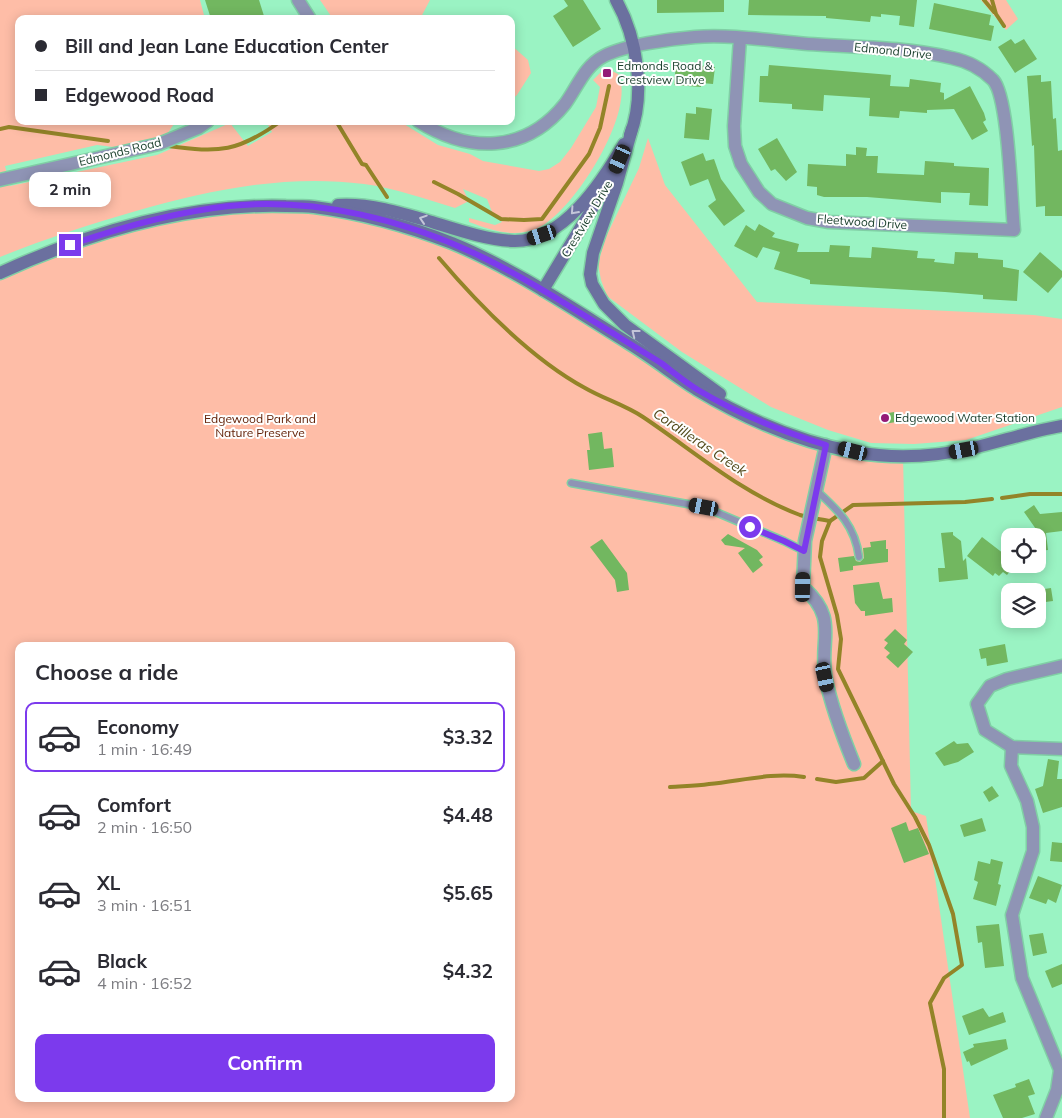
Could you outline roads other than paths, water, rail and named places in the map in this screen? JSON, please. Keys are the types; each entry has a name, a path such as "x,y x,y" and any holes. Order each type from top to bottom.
{"main road":[{"name":"Crestview Drive","path":"543,290 610,181 632,129 637,90 635,46 624,15 616,0"},
{"path":"0,273 83,240 172,215 231,206 343,205 367,207 410,215 495,239 516,241 530,239 554,230 571,215 612,163 632,129"},
{"path":"632,129 617,183 592,253 590,274 596,294 613,314 641,338 760,422"},
{"path":"313,206 381,220 419,231 485,258 543,290 660,363 696,389 760,422 826,445 878,455 927,456 976,448 1062,426"}],"street":[{"path":"298,0 307,15"},
{"name":"Edmond Drive","path":"635,46 696,36 740,38 906,51 953,58 973,65 994,82 1002,103 1014,230"},
{"name":"Fleetwood Drive","path":"740,38 734,126 735,146 741,164 760,192 772,204 807,218 829,222 1014,230"},
{"path":"424,125 457,141 486,145 507,142 529,134 548,121 564,104 590,66 604,56 635,46"},
{"name":"Edmonds Road","path":"0,180 159,144 202,125"},
{"path":"826,445 804,546 803,587 816,600 824,613 824,664 827,684 842,734 854,764"},
{"path":"1062,666 1007,679 990,686 977,704 985,730 1012,747 1062,749"},
{"path":"1012,747 1011,766 1027,801 1033,827 1033,850 1012,915 1022,978 1060,1070 1058,1090 1046,1118"}],"lane":[{"path":"571,482 704,507 784,541 804,546"},
{"path":"816,494 828,501 848,524 857,540 859,557"}],"waterway":[{"path":"984,0 994,12"},
{"path":"992,0 996,14 1004,26"},
{"path":"434,182 501,219 542,219 589,154 600,128 609,86"},
{"name":"Cordilleras Creek","path":"168,146 202,149 228,148 253,139 275,125"},
{"name":"Cordilleras Creek","path":"338,125 362,164 366,165 387,197"},
{"name":"Cordilleras Creek","path":"0,129 9,127 108,141"},
{"name":"Cordilleras Creek","path":"439,258 488,312 545,362 585,388 643,417 718,470 778,506 803,516 830,521 853,505 965,502 992,499"},
{"name":"Cordilleras Creek","path":"1002,498 1030,494 1062,494"},
{"path":"830,521 822,541 820,557 837,615 841,639 838,669 894,784 915,817 929,845 953,914 962,965 944,978 930,1003 944,1069 944,1118"},
{"path":"817,779 836,782 864,778 883,761"},
{"path":"670,787 704,785 768,776 804,777"}],"place":[{"name":"Edmonds Road & Crestview Drive","path":"607,73"},
{"name":"Edgewood Water Station","path":"885,418"}],"park label":[{"name":"Edgewood Park and Nature Preserve","path":"260,426"}]}
